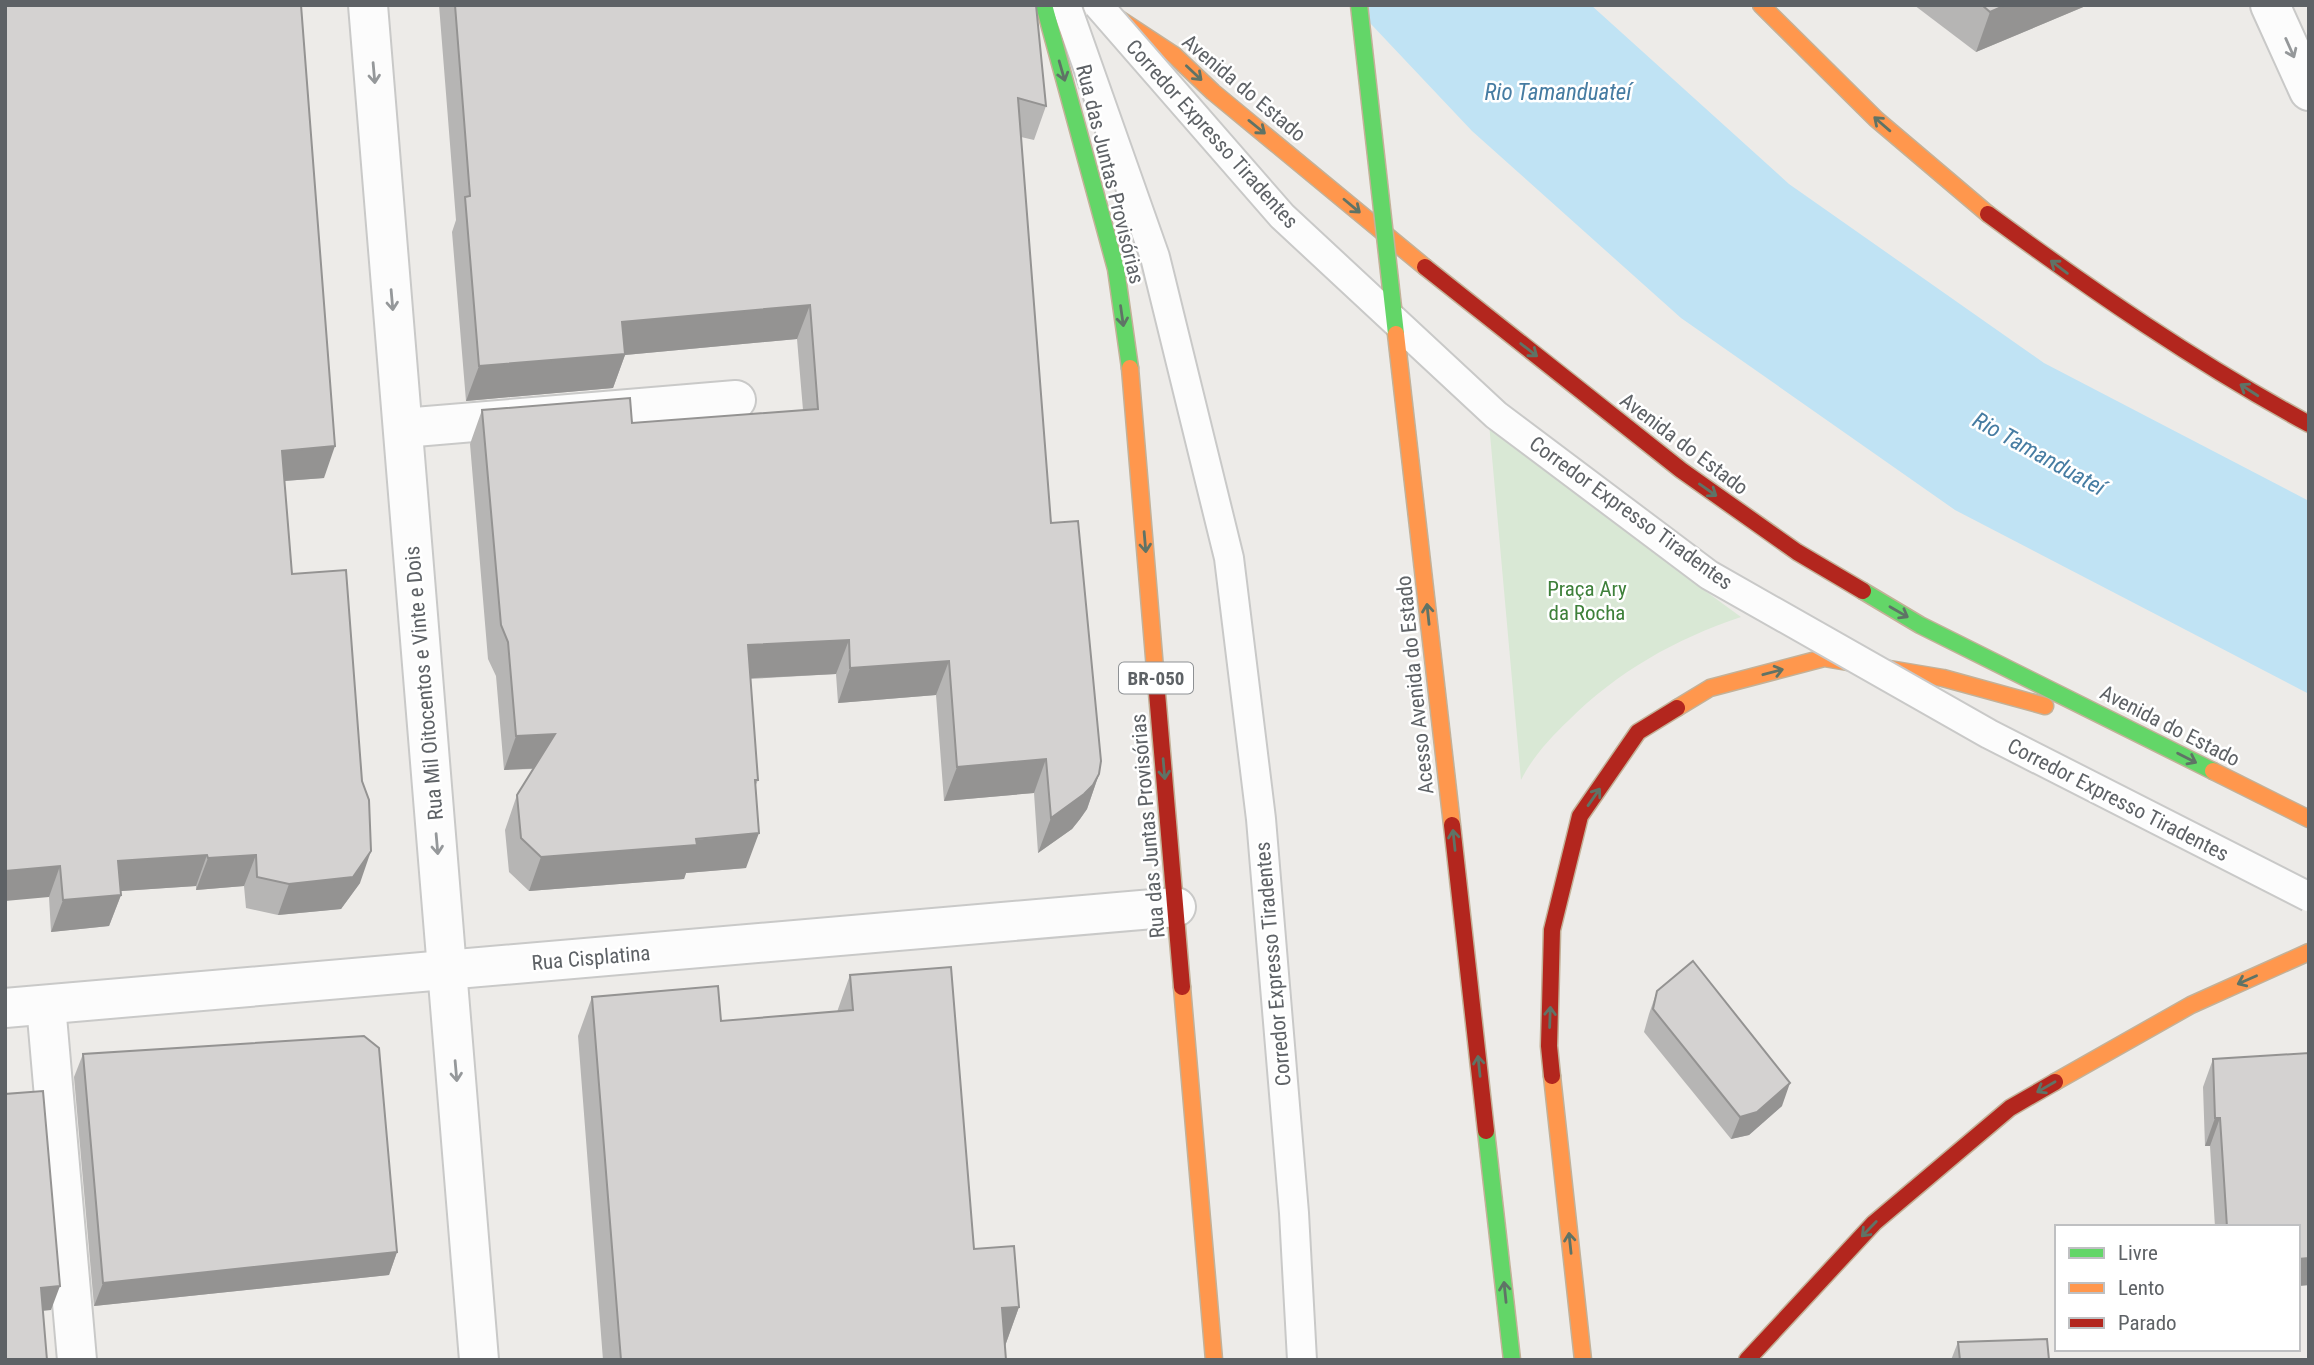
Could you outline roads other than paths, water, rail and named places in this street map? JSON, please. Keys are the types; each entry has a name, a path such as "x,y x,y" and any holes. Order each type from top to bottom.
{"highway":[{"name":"Rua das Juntas Provisórias","path":"1044,5 1115,269 1129,359 1214,1360"},
{"name":"Avenida do Estado","path":"1098,5 1174,55 1213,92 1452,289 1681,470 1797,552 1920,625 2309,819"},
{"name":"Acesso Avenida do Estado","path":"1359,5 1512,1360"},
{"path":"1761,5 1876,119 1975,204 2080,282 2260,398 2309,424"},
{"path":"1583,1360 1549,1046 1552,930 1580,816 1638,732 1710,688 1824,658 1943,678 2126,727"},
{"path":"1747,1360 1874,1223 2010,1108 2191,1005 2309,951"}],"street":[{"name":"Rua Mil Oitocentos e Vinte e Dois","path":"368,5 479,1360"},
{"path":"2270,5 2309,91"},
{"path":"403,428 736,400"},
{"name":"Rua Cisplatina","path":"5,1008 1176,907"},
{"path":"46,1005 76,1360"}],"lane":[{"name":"Corredor Expresso Tiradentes","path":"1066,5 1155,257 1229,558 1261,819 1294,1213 1302,1360"},
{"name":"Corredor Expresso Tiradentes","path":"1098,5 1282,215 1496,415 1709,575 1989,734 2309,898"}],"water":[{"name":"Rio Tamanduateí","path":"1353,5 1591,5 1789,184 2044,363 2309,501 2309,694 1955,510 1681,318 1472,131"}],"park label":[{"name":"Praça Ary da Rocha","path":"1587,601"}]}
